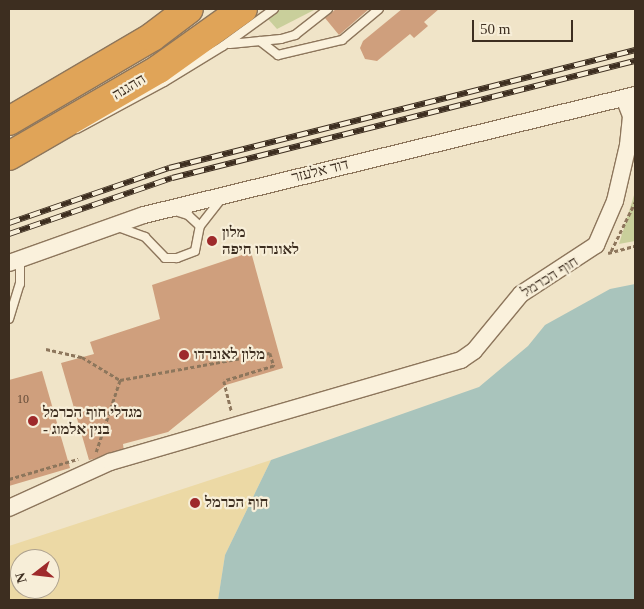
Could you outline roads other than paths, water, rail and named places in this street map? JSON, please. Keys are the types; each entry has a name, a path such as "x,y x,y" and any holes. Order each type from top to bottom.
{"highway":[{"name":"ההגנה","path":"9,121 152,37 189,9"},
{"name":"ההגנה","path":"9,156 44,138 159,69 243,9"},
{"path":"9,107 111,62"}],"street":[{"name":"דוד אלעזר","path":"14,261 168,209 630,96"},
{"name":"חוף הכרמל","path":"9,508 110,462 235,424 447,365 474,351 520,294 580,258 596,245 606,229 628,145 631,116 630,96"}],"lane":[{"path":"44,138 86,127 223,46 274,9"},
{"path":"223,46 295,35 328,9"},
{"path":"260,41 278,55 301,47 342,40 379,9"},
{"path":"114,226 145,238 165,258 177,258 195,251 200,226 210,210 226,194"},
{"path":"168,209 188,215 200,226"},
{"path":"9,319 20,284 14,261"}],"water":[{"path":"635,284 635,600 218,600 225,555 271,460 479,387 528,346 545,325 610,289"}],"railway":[{"path":"9,223 169,168 635,50"},
{"path":"9,234 172,178 635,61"}],"place":[{"name":"מלון לאונרדו חיפה","path":"212,241"},
{"name":"מלון לאונרדו","path":"184,355"},
{"name":"מגדלי חוף הכרמל - בנין אלמוג","path":"33,421"},
{"name":"חוף הכרמל","path":"195,503"}]}
